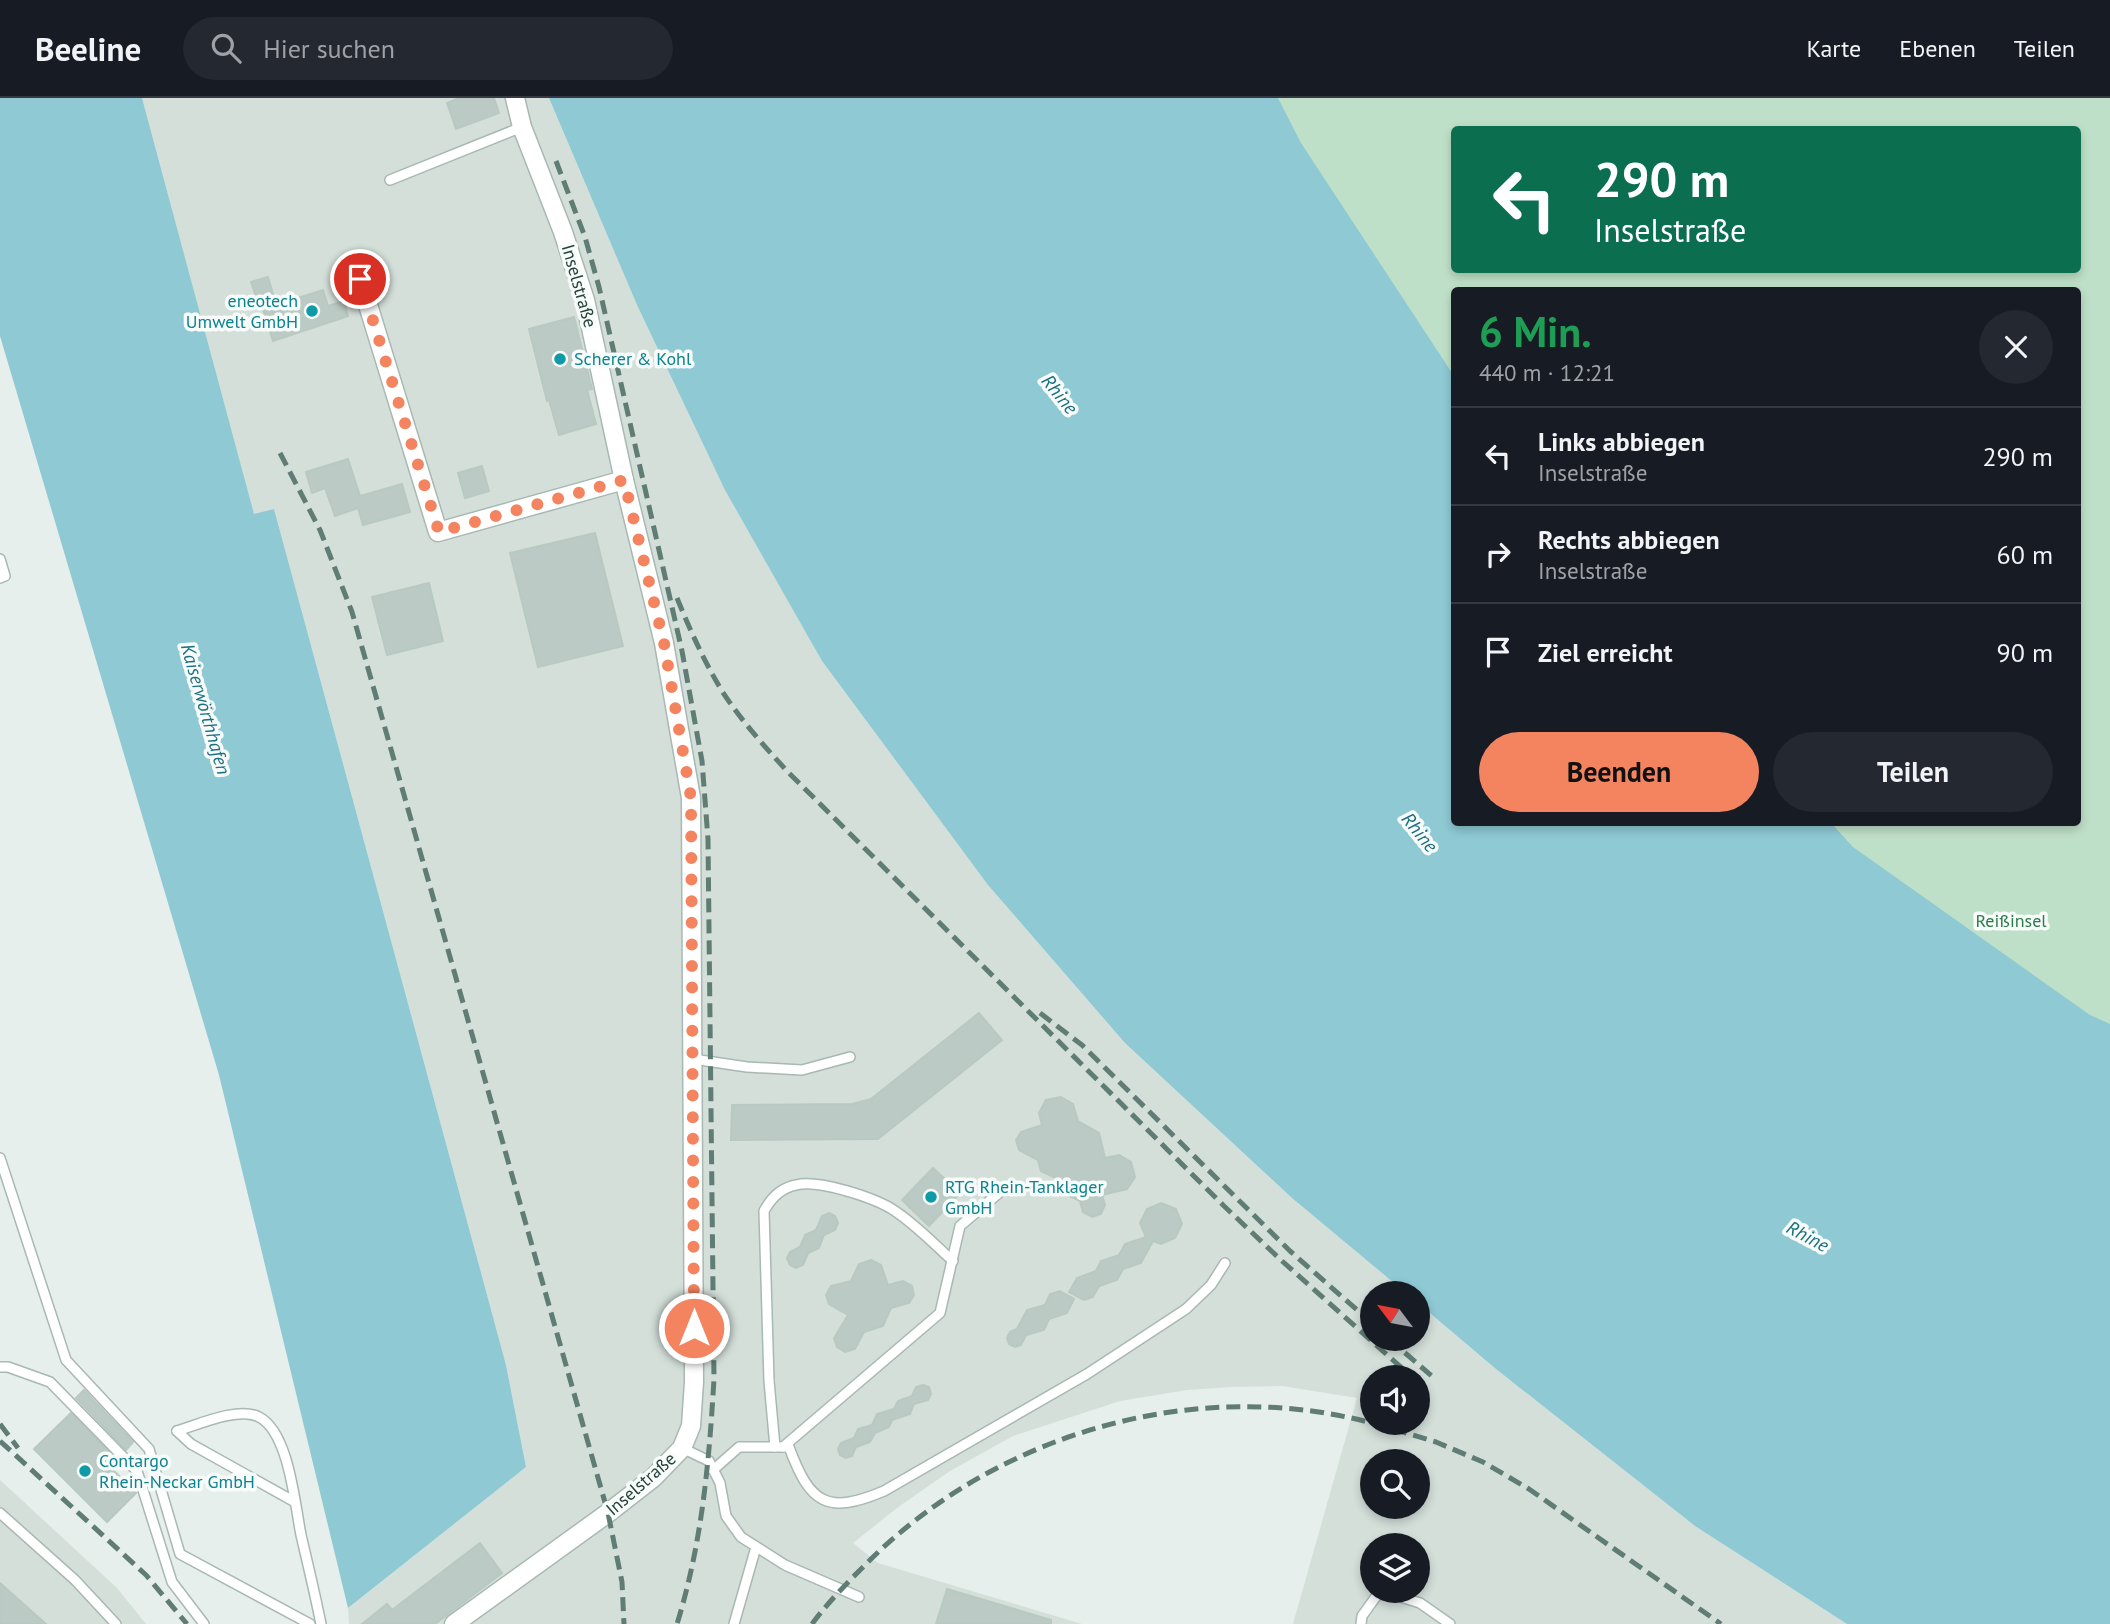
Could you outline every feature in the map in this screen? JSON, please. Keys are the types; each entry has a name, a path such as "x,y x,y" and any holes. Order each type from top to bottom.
{"street":[{"name":"Inselstraße","path":"454,1624 653,1478 682,1448 691,1426 694,1382 691,798 664,643 624,480 585,300 564,232 522,127 515,98"},
{"path":"360,279 439,532 624,480"}],"lane":[{"path":"390,180 522,127"},
{"path":"0,559 5,576 0,578"},
{"path":"693,1059 747,1067 802,1070 850,1057"},
{"path":"0,1158 66,1360 149,1449 180,1555 310,1624"},
{"path":"779,1447 769,1381 764,1212 772,1196 794,1185 806,1183 876,1200 895,1211 953,1261"},
{"path":"779,1447 940,1313 960,1226 1006,1187"},
{"path":"713,1470 739,1447 789,1447 797,1469 813,1494 834,1504 866,1498 1110,1360 1186,1309 1211,1285 1225,1263"},
{"path":"0,1367 8,1367 50,1382 137,1471 172,1582 204,1624"},
{"path":"295,1502 191,1444 177,1432 222,1417 249,1414 260,1417 270,1426 277,1438 295,1502 321,1624"},
{"path":"682,1448 709,1461 720,1483 726,1516 741,1537 785,1565 859,1597"},
{"path":"0,1513 75,1580 116,1624"},
{"path":"734,1624 756,1547"},
{"path":"1362,1624 1362,1616 1372,1603"},
{"path":"1420,1603 1450,1624"}],"shaded area":[{"path":"142,98 549,98 637,305 722,482 822,661 988,885 1125,1043 1292,1198 1392,1281 1360,1281 1360,1351 1430,1351 1430,1313 1496,1369 1695,1526 1847,1624 1293,1624 1357,1398 1282,1386 1187,1390 1120,1401 1013,1436 950,1471 853,1543 878,1563 1082,1624 349,1624 348,1608 526,1467 506,1365 274,509 254,515"},
{"path":"0,1480 117,1588 146,1624 0,1624"}],"green space":[{"name":"Reißinsel","path":"1180,98 2110,98 2110,1108 1750,826 2081,826 2081,287 1451,287 1451,506"}],"water":[{"name":"Kaiserwörthhafen","path":"0,98 142,98 254,514 274,509 506,1365 526,1467 348,1608 219,1075 0,336"},
{"name":"Rhine","path":"549,98 1278,98 1301,143 1451,371 1451,826 1834,826 1853,847 2090,1015 2110,1024 2110,1624 1847,1624 1695,1526 1496,1369 1430,1313 1430,1281 1392,1281 1292,1198 1125,1043 988,885 822,661 725,490 637,305"}],"building":[{"path":"459,98 494,98 499,113 456,129 447,103"},
{"path":"268,277 273,294 257,299 251,282"},
{"path":"323,290 328,306 344,301 348,316 273,341 263,309"},
{"name":"Scherer & Kohl","path":"574,317 592,389 587,390 596,424 559,435 549,400 547,401 529,329"},
{"path":"348,459 360,496 402,484 410,512 363,525 358,508 335,516 325,488 312,493 306,472"},
{"path":"482,466 489,491 465,498 458,473"},
{"path":"595,533 623,646 538,667 510,553"},
{"path":"429,583 443,641 387,655 372,597"},
{"path":"979,1013 1002,1040 878,1139 731,1140 732,1105 852,1104 871,1099"},
{"path":"1061,1097 1073,1104 1078,1121 1099,1133 1105,1158 1119,1155 1131,1162 1135,1177 1127,1189 1102,1195 1105,1205 1101,1214 1092,1217 1083,1212 1080,1201 1062,1192 1058,1179 1041,1171 1038,1160 1019,1150 1016,1140 1021,1132 1042,1125 1039,1113 1046,1100"},
{"name":"RTG Rhein-Tanklager GmbH","path":"933,1168 960,1193 929,1226 902,1200"},
{"path":"1161,1203 1176,1209 1182,1224 1175,1238 1161,1244 1153,1241 1141,1263 1123,1269 1117,1280 1099,1286 1093,1297 1084,1300 1069,1292 1077,1278 1096,1271 1101,1261 1119,1255 1125,1244 1146,1237 1140,1223 1147,1209"},
{"path":"829,1213 835,1216 838,1223 835,1230 824,1235 819,1248 808,1253 803,1265 796,1268 790,1265 787,1258 790,1252 800,1247 805,1235 816,1230 822,1216"},
{"path":"871,1260 881,1265 888,1285 903,1281 912,1286 914,1295 909,1303 891,1308 883,1326 864,1332 855,1349 845,1352 837,1347 834,1338 848,1315 829,1304 826,1295 831,1286 851,1281 859,1264"},
{"path":"1060,1291 1074,1299 1067,1313 1049,1319 1044,1330 1026,1335 1021,1345 1015,1347 1009,1344 1007,1338 1010,1332 1017,1329 1027,1310 1045,1305 1050,1294"},
{"path":"916,1387 929,1387 931,1394 928,1400 914,1404 910,1414 892,1420 889,1427 875,1433 870,1442 856,1447 852,1456 846,1458 840,1455 838,1449 841,1443 854,1438 858,1429 872,1425 877,1414 894,1409 898,1401 912,1396"},
{"path":"84,1390 133,1442 126,1450 76,1398"},
{"name":"Contargo Rhein-Neckar GmbH","path":"71,1413 116,1459 109,1466 136,1493 107,1522 34,1449"},
{"path":"480,1543 502,1573 435,1624 362,1624 387,1604 392,1610"},
{"path":"0,1583 46,1624 0,1624"},
{"path":"947,1589 1051,1620 1051,1624 936,1624"}],"railway":[{"path":"556,161 585,237 599,287 682,651 702,761 708,839 714,1379 703,1503 693,1563 677,1624"},
{"path":"280,453 320,530 352,612 608,1513 622,1582 624,1624"},
{"path":"677,598 722,691 744,722 787,771 1224,1206 1399,1365"},
{"path":"1040,1013 1082,1045 1290,1251 1360,1312"},
{"path":"1403,1351 1434,1378"},
{"path":"812,1624 869,1561 920,1516 977,1479 1038,1449 1102,1426 1169,1412 1237,1407 1305,1410 1360,1421"},
{"path":"0,1424 18,1448"},
{"path":"1413,1435 1483,1462 1529,1489 1721,1624"},
{"path":"0,1441 146,1575 187,1624"}],"place":[{"name":"eneotech Umwelt GmbH","path":"312,311"},
{"name":"Scherer & Kohl","path":"560,359"},
{"name":"RTG Rhein-Tanklager GmbH","path":"931,1197"},
{"name":"Contargo Rhein-Neckar GmbH","path":"85,1471"}],"route":[{"path":"360,279 439,532 624,480 664,643 691,798 694,1328"}]}
